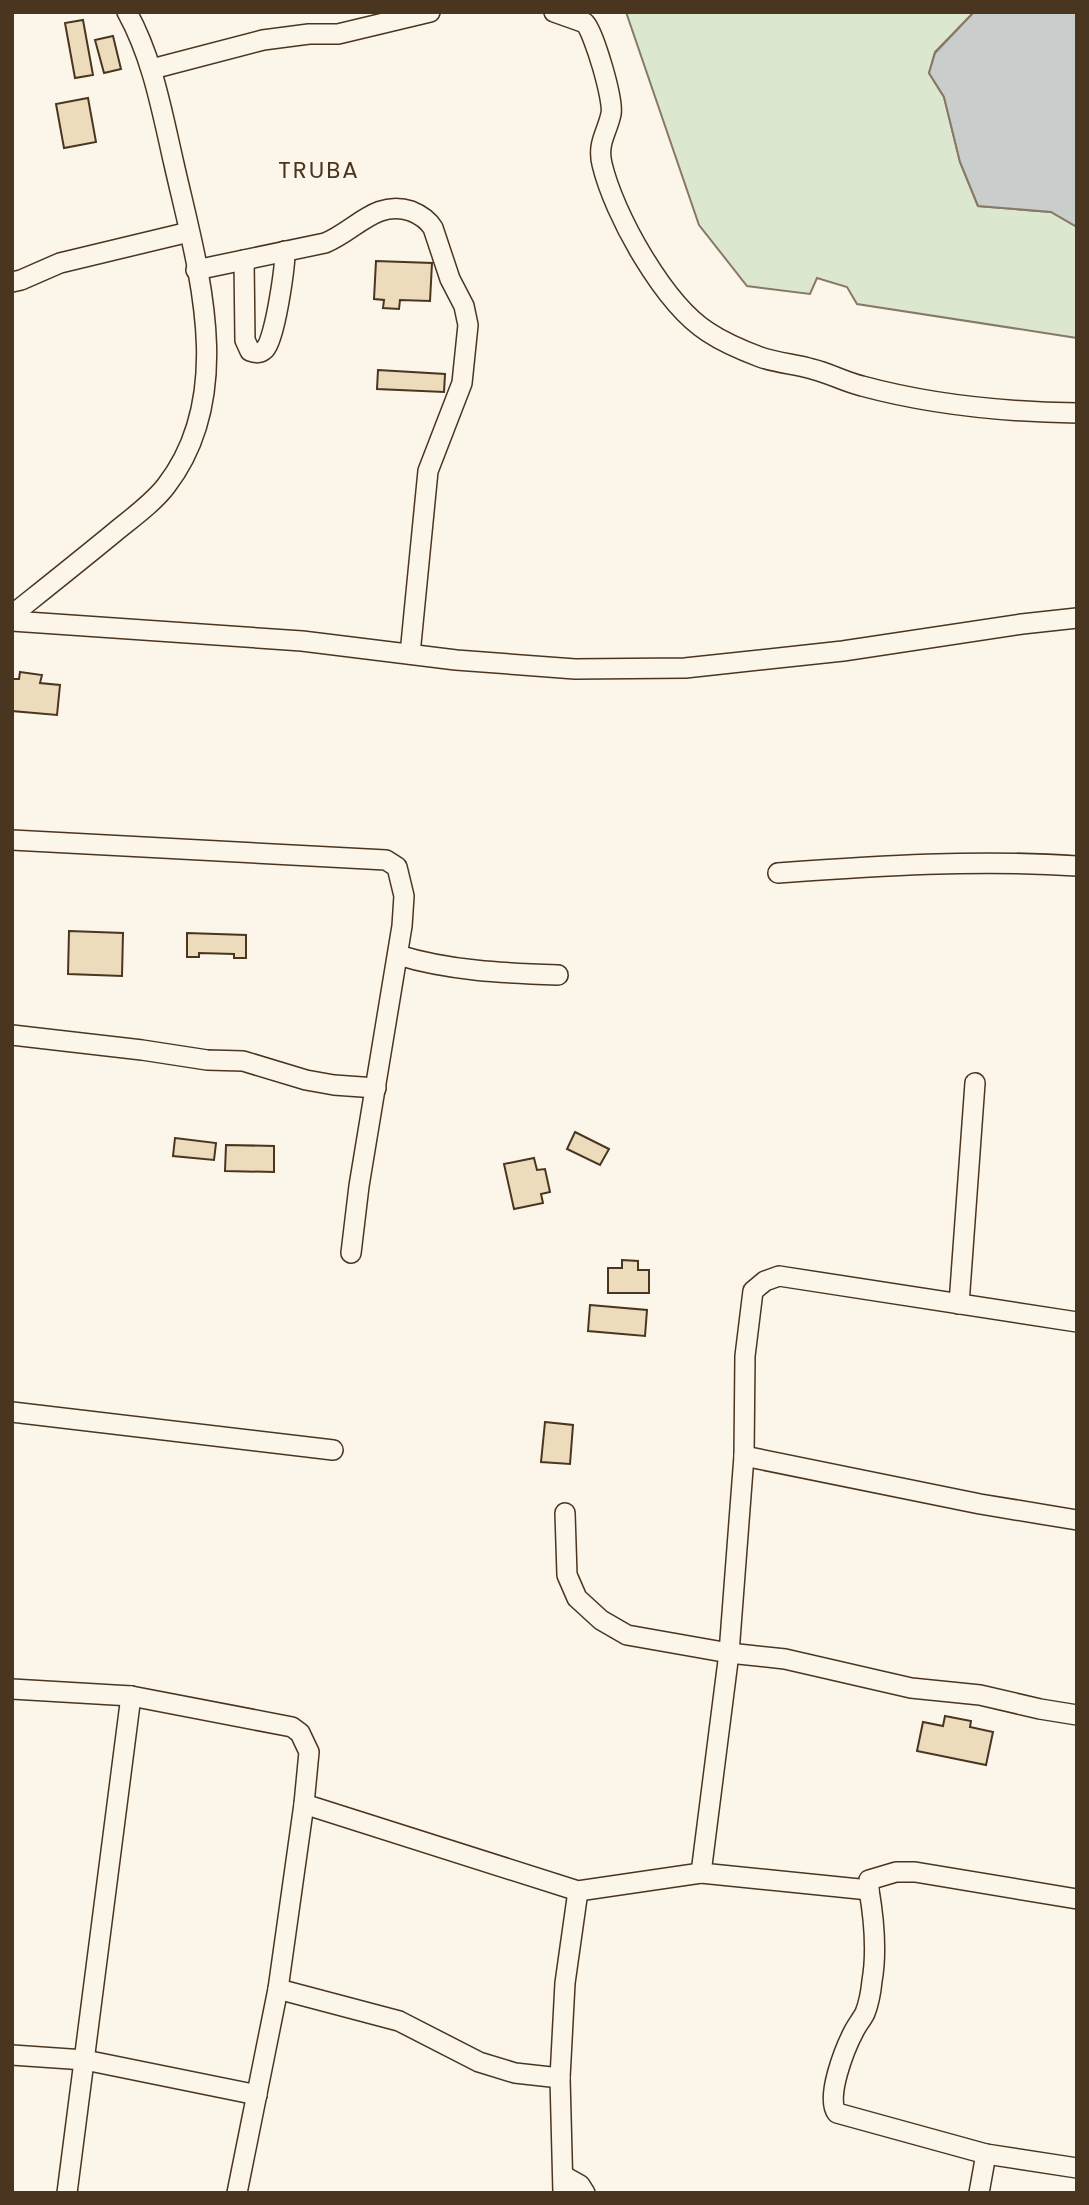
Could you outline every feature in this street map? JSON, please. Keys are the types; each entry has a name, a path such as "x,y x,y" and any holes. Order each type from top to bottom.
{"street":[{"path":"12,615 165,487 182,461 204,397 207,352 204,308 197,270 152,69 127,12"},
{"path":"152,69 263,40 309,34 338,34 430,12"},
{"path":"554,12 585,23 593,39 611,98 611,114 600,149 607,185 635,243 659,282 707,332 761,358 812,369 859,386 927,402 1033,412 1077,413"},
{"path":"197,270 325,243 362,219 388,208 415,212 428,221 433,229 450,279 464,306 468,325 465,371 428,471 410,654"},
{"path":"12,282 60,263 189,232"},
{"path":"244,260 245,341 250,351 260,353 270,340 285,268 285,251"},
{"path":"12,621 302,641 575,669 685,668 844,651 1077,618"},
{"path":"12,841 386,860 397,867 404,896 398,955 359,1186 351,1254"},
{"path":"778,873 886,865 1033,863 1077,866"},
{"path":"398,955 431,965 458,969 558,975"},
{"path":"12,1035 207,1060 243,1061 334,1085 376,1088"},
{"path":"959,1304 975,1083"},
{"path":"701,1872 729,1653 744,1456 745,1356 753,1291 765,1281 779,1276 1077,1322"},
{"path":"12,1412 333,1450"},
{"path":"744,1456 980,1504 1077,1520"},
{"path":"565,1513 567,1575 578,1598 601,1620 627,1634 729,1653 785,1659 911,1688 980,1695 1077,1715"},
{"path":"12,1689 131,1696 292,1727 300,1733 309,1752 278,1989 237,2193"},
{"path":"68,2193 131,1696"},
{"path":"304,1804 578,1891 701,1872 869,1890"},
{"path":"1077,1899 915,1872 897,1872 870,1880 873,1979 866,2010 853,2032 836,2081 832,2104 837,2113 986,2154 1077,2168"},
{"path":"578,1891 565,1983 560,2078 564,2184 580,2185 585,2193"},
{"path":"278,1989 399,2021 479,2062 514,2073 560,2078"},
{"path":"12,2055 85,2060 257,2095"},
{"path":"979,2193 986,2154"}],"green space":[{"path":"626,12 974,12 935,52 929,73 944,97 960,162 978,206 1051,212 1077,227 1077,338 857,304 847,287 817,278 810,294 747,286 699,225"}],"shaded area":[{"path":"974,12 1077,12 1077,227 1051,212 978,206 960,162 944,97 929,73 935,53"}],"building":[{"path":"83,20 93,75 75,78 65,23"},
{"path":"113,36 121,69 104,73 95,40"},
{"path":"88,98 96,142 64,148 56,104"},
{"path":"376,261 432,263 430,301 400,300 399,309 383,308 384,300 374,299"},
{"path":"378,370 445,374 444,392 377,389"},
{"path":"20,672 42,675 40,683 60,685 57,715 12,711 12,679 19,679"},
{"path":"69,931 123,933 122,976 68,974"},
{"path":"187,933 246,935 246,958 234,958 234,954 199,953 199,957 187,957"},
{"path":"575,1132 609,1149 600,1165 567,1149"},
{"path":"175,1138 216,1143 214,1160 173,1156"},
{"path":"226,1145 274,1146 274,1172 225,1171"},
{"path":"534,1158 537,1170 545,1169 550,1192 541,1194 543,1203 514,1209 504,1164"},
{"path":"622,1260 638,1261 638,1270 649,1270 649,1293 608,1293 608,1268 622,1268"},
{"path":"590,1305 647,1310 645,1336 588,1331"},
{"path":"545,1422 573,1425 570,1464 541,1462"},
{"path":"945,1716 971,1721 970,1727 993,1732 986,1765 917,1751 923,1722 943,1726"}],"district":[{"name":"TRUBA","path":"319,170"}]}
